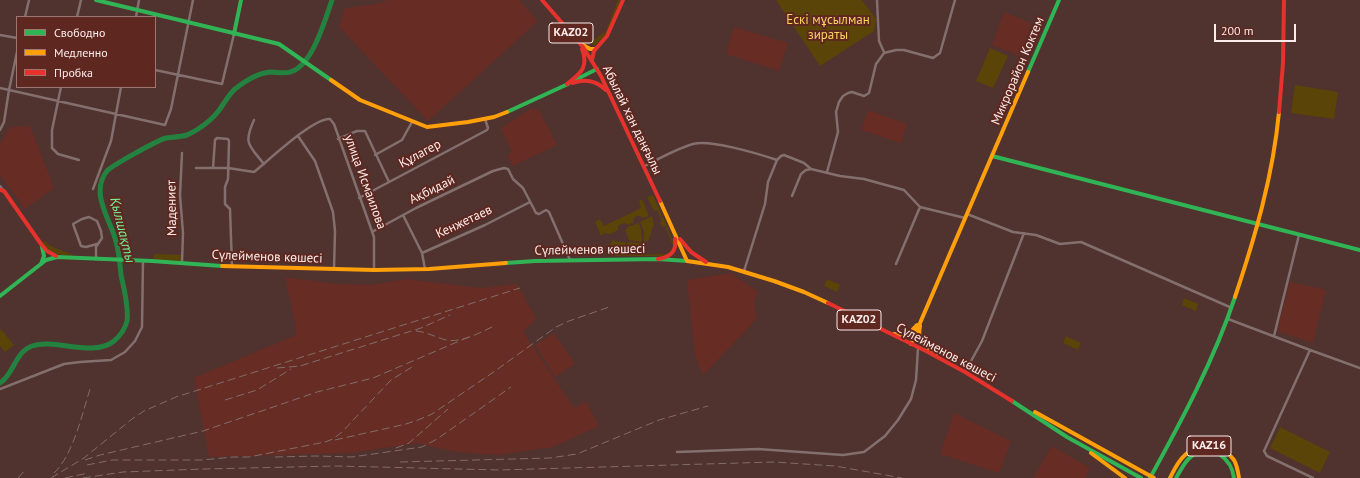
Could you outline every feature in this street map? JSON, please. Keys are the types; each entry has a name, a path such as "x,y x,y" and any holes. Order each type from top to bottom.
{"main road":[{"path":"96,0 275,43 297,56 360,100 422,126 432,127 485,120 516,109 595,70"},
{"path":"234,34 241,0"},
{"name":"Абылай хан даңғылы","path":"542,0 583,47 593,63 595,70 611,98 644,166 687,261"},
{"path":"593,63 592,55 610,30 623,0"},
{"name":"Микрорайон Коктем","path":"924,314 1059,0"},
{"path":"1152,477 1194,399 1212,360 1232,308 1258,224 1271,163 1280,98 1284,30 1284,0"},
{"path":"576,39 588,48 595,49"},
{"path":"567,84 580,73 585,65 585,55 576,39"},
{"path":"567,84 584,79 592,80 602,86 611,98"},
{"path":"992,156 1360,250"},
{"path":"2,190 41,244 47,251 57,257"},
{"path":"658,259 669,256 675,250 676,241 672,226"},
{"name":"KАZ02","path":"672,226 684,244 698,258 721,266"},
{"path":"39,267 44,256 41,244"},
{"path":"0,296 49,258 57,257"},
{"name":"Сүлейменов көшесі","path":"57,257 232,267 334,270 426,270 517,262 658,259 687,261 721,266 789,286 804,292 945,361 1032,412"},
{"path":"884,331 899,335 909,334 914,330 924,314"},
{"path":"911,344 924,314"},
{"path":"924,314 918,334 919,339 922,344 945,361"},
{"name":"KАZ02","path":"1032,412 1152,477"},
{"name":"KАZ02","path":"1032,412 1067,437 1141,478"},
{"path":"1067,437 1125,478"},
{"name":"KAZ16","path":"1175,476 1188,453 1196,448 1208,446 1220,449 1230,456 1236,465 1239,478"},
{"name":"KAZ16","path":"1170,478 1175,476 1194,454 1210,451 1220,454 1227,460 1232,468 1234,478"}],"street":[{"path":"25,16 29,0"},
{"path":"77,16 81,0"},
{"path":"136,16 139,0"},
{"path":"0,88 165,125 171,109 193,0"},
{"path":"877,0 879,41 884,53"},
{"path":"827,172 838,132 836,112 839,102 843,96 852,92 864,96 870,93 876,64 884,53 904,50 933,58 940,53 955,0"},
{"path":"156,70 222,84 234,34"},
{"path":"0,35 16,38"},
{"path":"0,130 4,122 16,57"},
{"path":"61,88 52,130 52,145 54,151 58,154 79,160"},
{"path":"93,189 111,141 121,88"},
{"path":"254,120 248,133 248,141 264,164"},
{"name":"улица Исмаилова","path":"298,136 323,120 330,120 334,124 375,242 374,270"},
{"name":"Құлагер","path":"359,198 486,130 488,126 485,120"},
{"path":"375,155 402,140 412,122"},
{"path":"338,139 359,131 365,131 389,182"},
{"path":"196,168 228,168 254,172 298,136 315,160 333,212 335,231 334,270"},
{"path":"213,168 217,138 228,140 228,179 225,187 225,204 230,209 232,267"},
{"path":"644,166 683,148 699,143 715,144 777,160"},
{"name":"Мадениет","path":"182,153 180,195 183,233 182,263"},
{"path":"744,272 765,204 768,182 777,160 784,155 804,163 811,169"},
{"name":"Ақбидай","path":"372,232 403,215 502,168 508,169 513,179 523,188 530,202"},
{"path":"792,196 801,174 806,170 811,169 904,190 920,207 966,216 1013,232 1040,236 1060,244 1081,242 1232,308"},
{"path":"0,186 2,190"},
{"path":"530,202 536,213 539,214 546,210 549,212 570,260"},
{"name":"Кенжетаев","path":"422,253 485,225 530,202"},
{"path":"896,264 920,207"},
{"path":"403,215 422,253 426,270"},
{"path":"96,259 97,244 101,240 102,235 98,223 95,219 86,217 73,224 81,246 86,247 97,244"},
{"path":"965,372 984,337 1024,233"},
{"path":"1274,336 1300,234"},
{"path":"0,389 64,364 111,360 125,352 135,341 142,327 143,261"},
{"path":"1228,319 1360,368"},
{"path":"677,452 758,449 843,455 859,454 864,452 885,436 898,420 911,399 916,380 918,347"},
{"path":"1310,350 1264,451 1267,456 1313,478"}],"shaded area":[{"path":"387,0 519,0 538,21 428,121 339,27 345,8 377,4"},
{"path":"1004,12 1032,23 1020,56 992,45"},
{"path":"734,27 788,43 779,71 726,54"},
{"path":"529,110 539,110 557,145 513,166 507,156 512,152 501,128"},
{"path":"868,110 907,124 901,143 861,130"},
{"path":"30,126 54,188 25,209 0,175 0,144 10,127"},
{"path":"731,273 758,292 754,301 757,317 703,375 695,355 687,280"},
{"path":"285,277 336,284 372,285 405,279 481,288 517,284 536,319 523,332 574,408 586,402 599,426 553,447 498,455 456,452 417,443 350,453 209,457 194,378 296,335 296,328"},
{"path":"1290,282 1326,290 1313,343 1277,331"},
{"path":"554,333 575,364 555,377 535,345"},
{"path":"954,413 1011,441 999,473 940,454"},
{"path":"1052,446 1090,468 1085,478 1033,478"}],"green space":[{"path":"618,0 620,0 616,13 607,31 594,46 591,42 606,31"},
{"name":"Ескі мұсылман зираты","path":"776,0 862,0 876,19 874,31 820,66"},
{"path":"990,48 1008,56 993,88 976,81"},
{"path":"1295,85 1338,92 1334,119 1291,113"},
{"path":"653,195 662,216 660,217 657,210 654,211 647,197"},
{"path":"642,199 649,216 643,218 636,216 633,223 628,225 626,223 622,224 618,226 618,230 610,234 604,233 601,236 595,222 600,219 604,226 641,208 639,201"},
{"path":"652,216 654,224 648,242 644,241 644,232 640,222"},
{"path":"663,217 675,246 670,255 613,256 667,254 671,251 673,246 665,226 662,227 660,222 662,221 660,218"},
{"path":"639,223 641,230 641,242 629,240 625,230 627,227"},
{"path":"613,240 626,243 622,254 614,253 610,244"},
{"path":"44,241 72,256 59,254 52,251 45,246 42,242"},
{"path":"627,243 641,243 642,245 638,254 623,254"},
{"path":"609,244 613,256 606,245"},
{"path":"156,254 181,255 181,261 154,259 153,256"},
{"path":"827,279 840,285 837,292 824,286"},
{"path":"1184,298 1198,304 1196,311 1182,305"},
{"path":"1,329 14,345 5,352 0,346"},
{"path":"1066,336 1081,343 1078,350 1063,343"},
{"path":"1280,427 1330,452 1320,473 1270,448"}],"waterway":[{"name":"Қылшақты","path":"0,383 9,374 22,353 32,346 52,344 96,348 105,346 118,337 124,330 127,321 127,310 115,238 105,214 100,196 102,179 107,171 125,159 161,140 187,135 196,130 214,117 233,91 252,78 271,72 288,73 298,68 305,61 317,42 332,0"}],"railway":[{"path":"51,478 84,458 144,411 176,397 520,288"},
{"path":"335,440 406,424 432,414 556,327 612,306"},
{"path":"277,368 300,366 421,328 450,315"},
{"path":"416,331 452,341 470,337 494,326"},
{"path":"85,460 100,455 203,431 317,392 373,378 471,336"},
{"path":"87,465 112,460 202,460 249,457 325,442 333,439 342,432 391,380 412,367"},
{"path":"225,400 257,390 291,369"},
{"path":"275,457 352,457 422,447 437,439 511,387"},
{"path":"54,473 67,456 72,445 90,389"},
{"path":"400,462 550,458 577,454 659,420 708,406"},
{"path":"396,448 409,443 448,409"},
{"path":"83,478 123,472 204,469 337,466 499,470 774,462 835,466 902,478"},
{"path":"18,478 25,470"},
{"path":"65,478 88,473"}],"traffic: fast":[{"path":"96,0 279,44 331,80"},
{"path":"234,34 241,0"},
{"path":"1028,72 1059,0"},
{"path":"575,80 597,69"},
{"path":"507,112 568,84"},
{"path":"992,156 1360,250"},
{"path":"41,264 44,256 42,247"},
{"path":"0,296 46,260 57,257 222,266"},
{"path":"506,263 535,261 658,259 687,261"},
{"path":"1150,478 1207,367 1235,297"},
{"path":"1012,401 1067,437 1141,478"},
{"path":"1176,478 1183,465 1190,457 1200,451 1207,450 1220,454 1225,459 1234,478"}],"traffic: slow":[{"path":"583,45 590,49 595,49"},
{"path":"911,344 1028,72"},
{"path":"331,80 360,100 427,127 468,122 494,117 507,112"},
{"path":"1235,297 1268,183 1279,112"},
{"path":"660,201 687,261 728,267 774,281 828,303"},
{"path":"222,266 374,270 429,269 506,263"},
{"path":"894,334 905,335 917,325"},
{"path":"920,326 920,340 936,354"},
{"path":"1035,412 1154,478"},
{"path":"1170,478 1178,463 1185,455 1197,448 1204,447 1217,448 1229,455 1235,462 1239,478"},
{"path":"1091,453 1125,478"}],"traffic: jam":[{"path":"542,0 583,47 601,76 660,201"},
{"path":"592,60 594,51 607,36 623,0"},
{"path":"1279,112 1283,63 1284,0"},
{"path":"567,84 580,73 584,65 585,61 582,49"},
{"path":"572,83 590,81 598,84 606,90"},
{"path":"0,190 4,191 41,244 47,251 56,256"},
{"path":"658,259 666,257 674,251 675,239"},
{"path":"680,239 691,252 706,262"},
{"path":"828,303 926,351 965,372 1012,401"}]}
